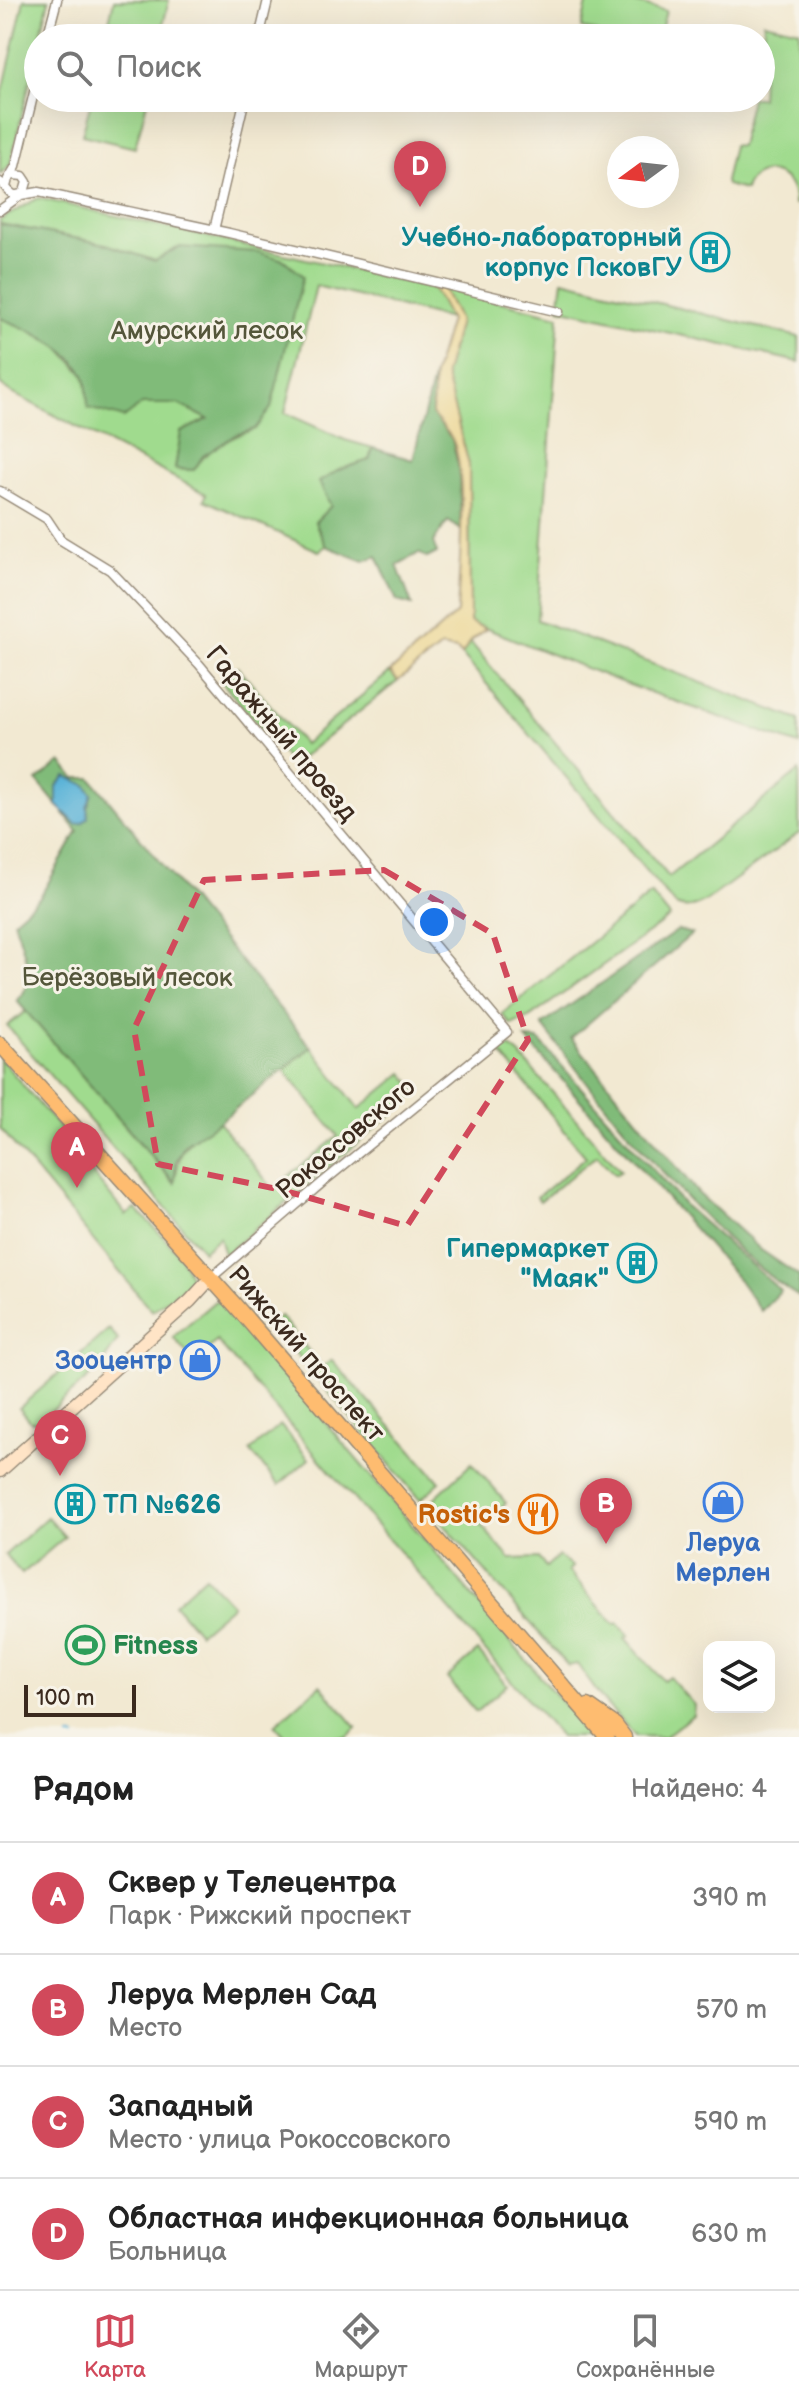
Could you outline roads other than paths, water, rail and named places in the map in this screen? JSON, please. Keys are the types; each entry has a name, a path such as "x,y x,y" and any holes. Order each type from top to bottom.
{"highway":[{"name":"Рижский проспект","path":"0,1044 211,1278 607,1737"},
{"name":"Рижский проспект","path":"574,1697 615,1725 624,1737"}],"main road":[{"path":"0,1471 190,1301 211,1278"}],"street":[{"path":"51,24 57,0"},
{"path":"262,24 268,0"},
{"path":"1,209 28,112"},
{"path":"214,230 242,112"},
{"path":"8,180 27,182 39,192"},
{"path":"8,180 14,195 39,192 559,312"},
{"path":"1,209 21,195 27,182"},
{"name":"Гаражный проезд","path":"0,491 47,519 61,540 110,570 179,642 507,1032"},
{"name":"Рокоссовского","path":"211,1278 507,1032"}],"water":[{"path":"66,776 86,785 92,794 87,807 88,818 82,823 76,824 57,805 57,786"}],"waterway":[{"path":"70,1737 76,1737"}],"place":[{"name":"Областная инфекционная больница","path":"420,207"},
{"name":"Учебно-лабораторный корпус ПсковГУ","path":"710,252"},
{"name":"Сквер у Телецентра","path":"77,1188"},
{"name":"Гипермаркет \"Маяк\"","path":"637,1263"},
{"name":"Зооцентр","path":"200,1360"},
{"name":"Западный","path":"60,1476"},
{"name":"Леруа Мерлен","path":"723,1502"},
{"name":"ТП №626","path":"75,1504"},
{"name":"Rostic's","path":"538,1514"},
{"name":"Леруа Мерлен Сад","path":"606,1544"},
{"name":"Fitness","path":"85,1645"}],"park label":[{"name":"Амурский лесок","path":"207,330"},
{"name":"Берёзовый лесок","path":"127,977"}]}
